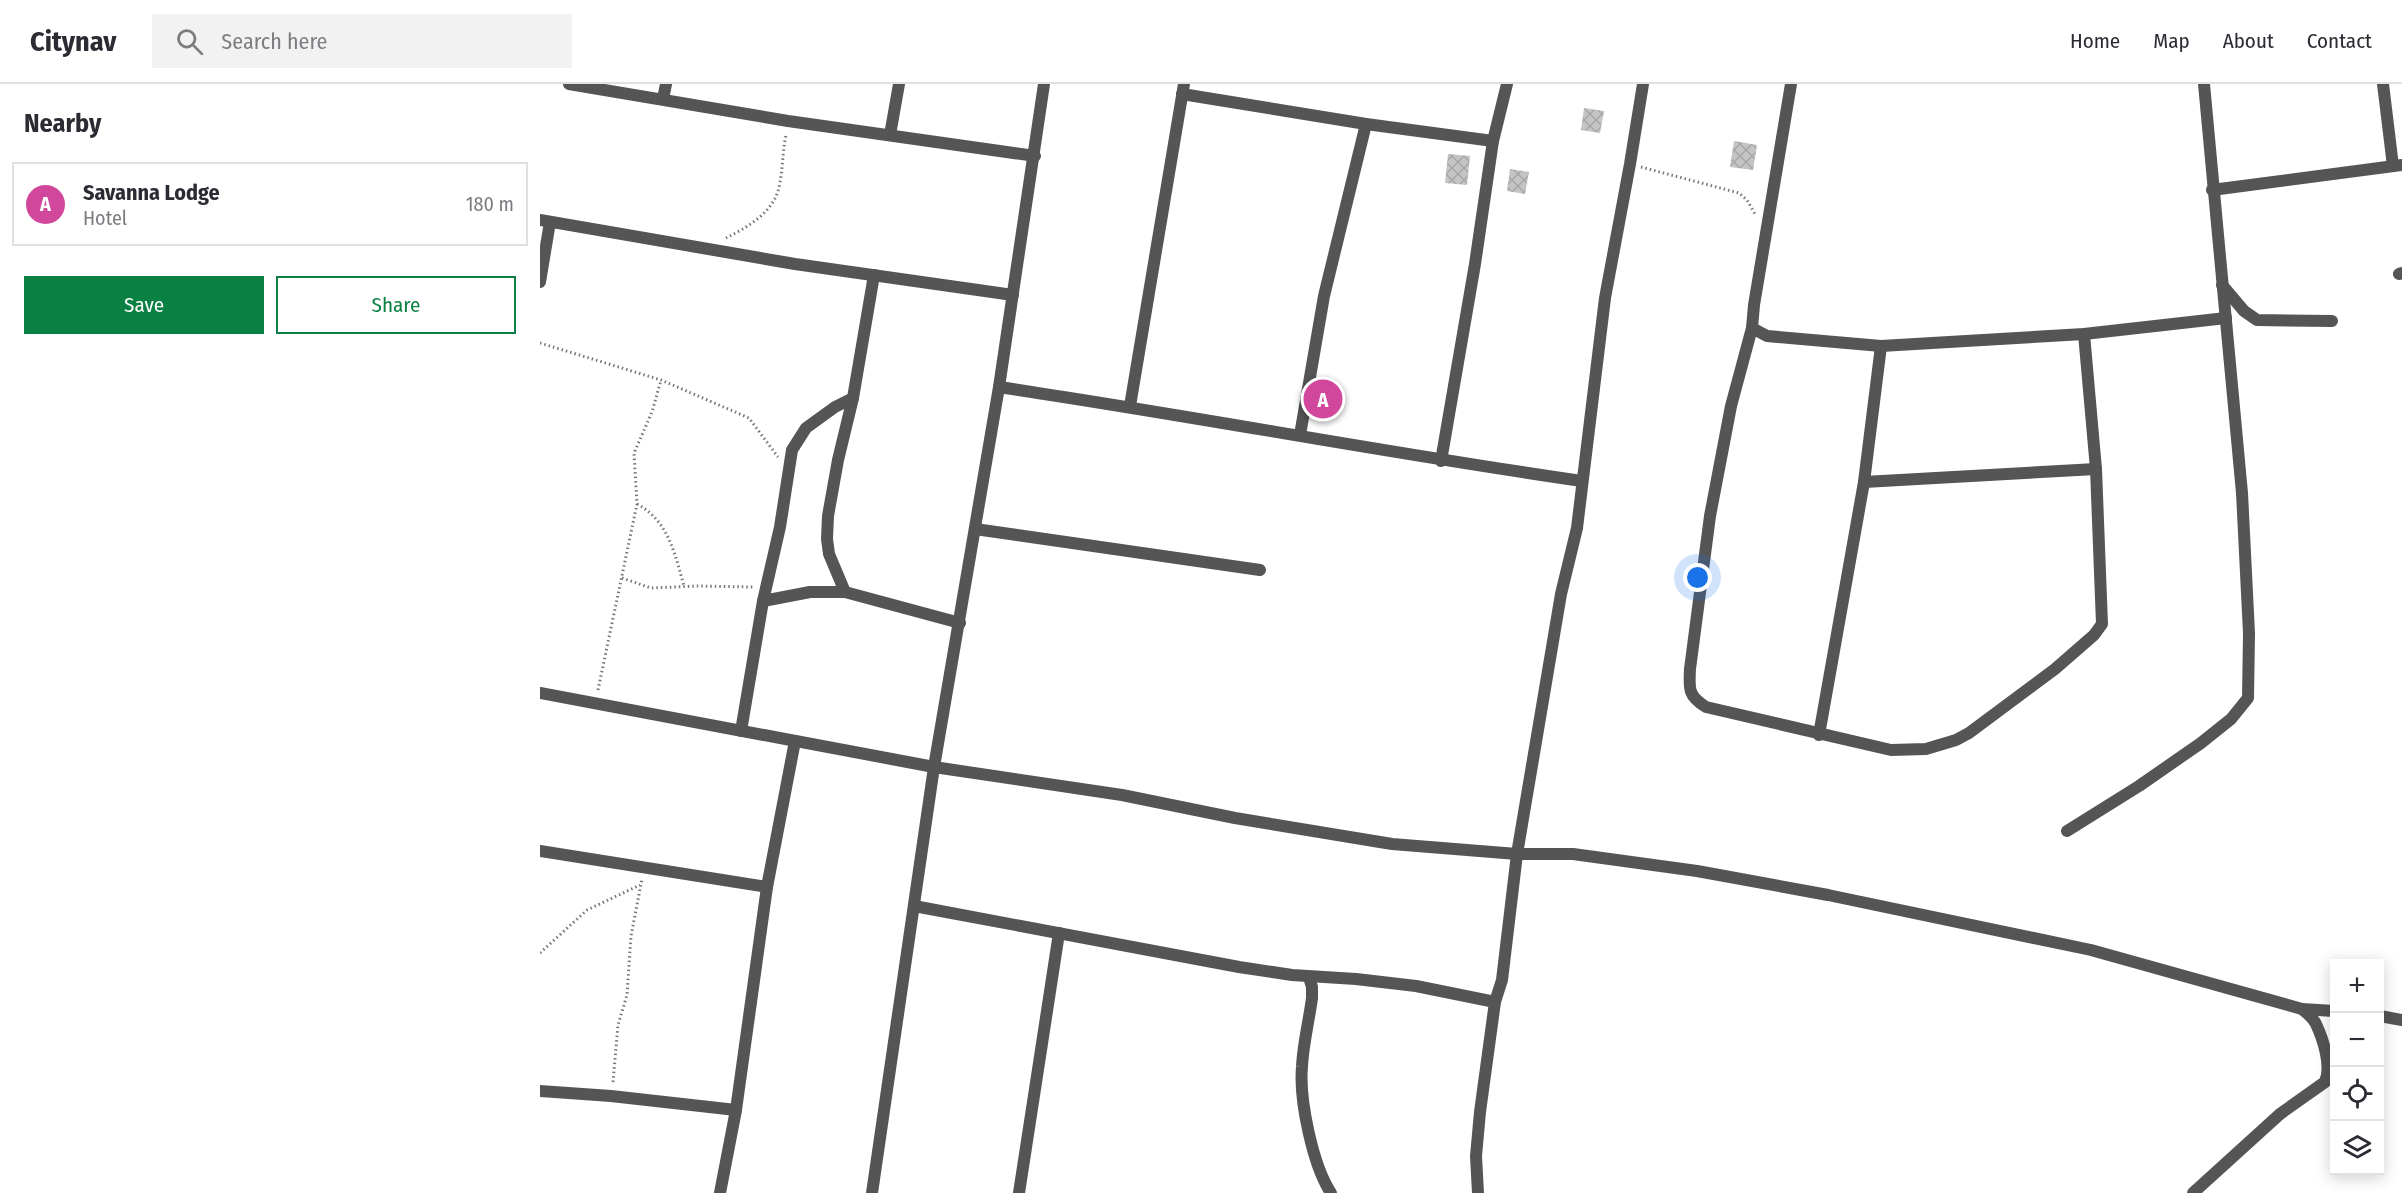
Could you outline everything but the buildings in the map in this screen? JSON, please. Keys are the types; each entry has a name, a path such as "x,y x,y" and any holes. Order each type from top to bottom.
{"street":[{"path":"569,84 788,121 1035,156"},
{"path":"663,99 666,84"},
{"path":"890,135 899,84"},
{"path":"872,1193 934,767 999,387 1044,84"},
{"path":"1441,461 1475,264 1493,141 1507,84"},
{"path":"1478,1193 1476,1156 1495,1002 1502,980 1517,854 1561,594 1576,528 1605,298 1630,164 1642,84"},
{"path":"1791,84 1754,304 1752,328 1731,406 1710,516 1690,669 1690,692 1696,701 1706,707 1819,735 1891,750 1926,749 1969,733 2055,669 2094,635 2103,618 2096,469 2084,334"},
{"path":"2067,831 2139,786 2201,743 2232,719 2248,698 2249,633 2242,493 2212,190 2204,84"},
{"path":"2212,190 2398,166 2383,84"},
{"path":"1130,406 1183,89 1366,124 1493,141"},
{"path":"1300,435 1324,296 1366,124"},
{"path":"540,282 545,221 702,248 1013,295"},
{"path":"845,592 829,554 826,539 828,516 838,460 853,398 874,275"},
{"path":"2222,285 2244,311 2257,320 2332,321"},
{"path":"1752,328 1767,336 1881,346 2084,334 2226,318"},
{"path":"1819,735 1864,482 1881,346"},
{"path":"999,387 1130,406 1441,461 1582,481"},
{"path":"741,731 766,588 780,527 792,450 806,428 853,398"},
{"path":"1864,482 2096,469"},
{"path":"975,529 1260,570"},
{"path":"764,601 810,592 845,592 960,623"},
{"path":"540,693 934,767 1122,795 1234,818 1392,844 1517,854 1573,854 1697,871 1828,895 2091,950 2302,1009 2330,1011"},
{"path":"720,1193 736,1110 767,887 795,741"},
{"path":"540,851 767,887"},
{"path":"914,906 1239,968 1309,977 1356,979 1416,986 1495,1002"},
{"path":"1019,1193 1059,933"},
{"path":"1309,977 1312,998 1301,1082 1315,1156 1331,1193"},
{"path":"2193,1193 2280,1114 2325,1082 2328,1065 2319,1033 2315,1021 2302,1009"},
{"path":"2384,1017 2402,1020"},
{"path":"540,1091 611,1096 736,1110"}],"path":[{"path":"702,248 743,228 767,210 778,192 788,121"},
{"path":"1630,164 1739,193 1747,200 1766,237"},
{"path":"540,343 661,380 749,418 788,470"},
{"path":"595,703 637,504 634,453 652,412 661,380"},
{"path":"637,504 648,510 669,538 684,586"},
{"path":"622,578 651,588 732,585 766,588"},
{"path":"611,1096 618,1025 627,995 631,936 645,867"},
{"path":"540,952 587,910 640,885"}],"place":[{"name":"Savanna Lodge","path":"1323,399"}]}
